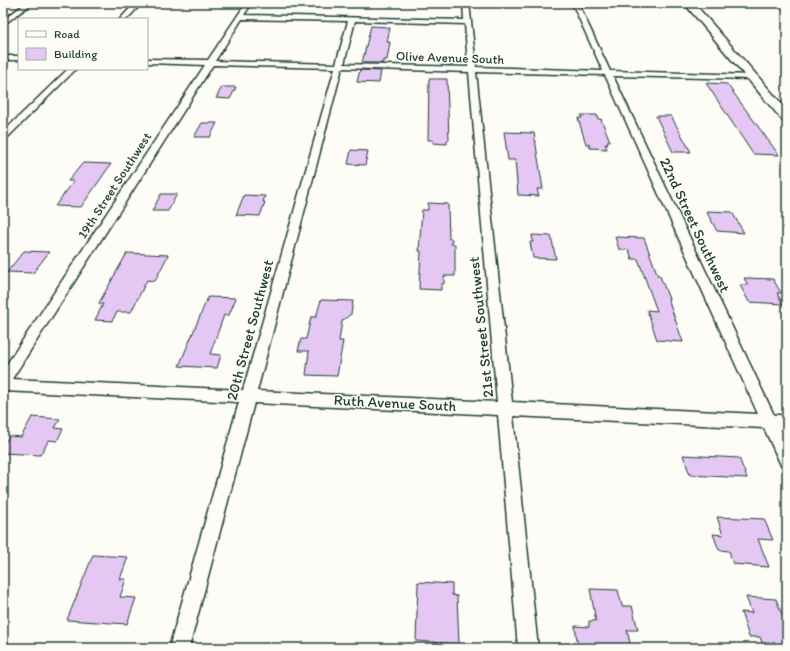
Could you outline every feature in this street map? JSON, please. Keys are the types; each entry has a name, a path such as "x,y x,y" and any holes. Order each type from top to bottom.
{"street":[{"path":"3,23 30,3"},
{"path":"124,18 139,3"},
{"name":"19th Street Southwest","path":"3,383 249,3"},
{"name":"21st Street Southwest","path":"466,3 528,648"},
{"name":"22nd Street Southwest","path":"575,3 787,460"},
{"path":"689,3 787,118"},
{"path":"239,18 468,22"},
{"name":"20th Street Southwest","path":"179,648 352,20"},
{"path":"3,58 18,58"},
{"name":"Olive Avenue South","path":"148,62 752,76"},
{"path":"3,137 71,70"},
{"name":"Ruth Avenue South","path":"3,383 787,422"}],"building":[{"path":"371,26 390,28 387,42 390,42 387,60 383,60 383,63 362,63"},
{"path":"360,70 381,71 379,83 357,82"},
{"path":"429,79 447,79 449,140 447,140 447,144 433,143 433,140 428,140"},
{"path":"706,83 727,84 779,155 753,154"},
{"path":"222,87 236,87 230,99 216,98"},
{"path":"581,115 597,115 598,119 601,119 610,141 607,141 608,145 605,144 607,149 590,148 589,144 586,144 578,118 582,118"},
{"path":"656,116 671,116 691,152 673,152"},
{"path":"202,123 217,123 210,137 194,137"},
{"path":"504,132 534,133 543,189 537,189 539,196 518,195 515,160 508,160"},
{"path":"351,150 368,151 365,165 348,164"},
{"path":"83,163 111,164 81,207 55,206 74,181 68,181"},
{"path":"161,194 177,194 168,211 152,211"},
{"path":"244,195 265,196 263,202 265,202 260,216 236,215"},
{"path":"428,203 448,204 449,239 452,239 451,244 455,244 455,276 444,276 444,284 441,284 441,290 419,289 421,251 419,251 422,210 428,210"},
{"path":"706,211 732,212 744,233 717,231"},
{"path":"532,235 551,236 556,259 533,258 530,242 533,242"},
{"path":"615,237 644,238 658,276 660,276 669,299 683,342 657,340 647,310 657,311 638,259 632,259 629,250 619,249"},
{"path":"24,251 49,252 33,273 7,272"},
{"path":"127,253 168,255 155,281 147,280 131,312 117,312 112,321 95,320 103,304 99,304 100,301"},
{"path":"744,278 773,279 781,293 777,293 783,304 749,302 740,285 748,285"},
{"path":"208,297 236,298 229,315 224,315 210,354 221,355 217,368 179,366"},
{"path":"321,300 353,301 351,314 342,321 339,341 343,341 337,376 306,375 309,351 298,351 301,339 306,339 311,317 316,317"},
{"path":"32,417 60,419 55,428 63,429 57,441 49,440 40,455 3,453 3,446 9,436 21,437"},
{"path":"683,455 739,458 747,478 690,475"},
{"path":"717,517 764,519 773,540 758,539 769,567 733,564 729,551 719,550 713,534 723,535"},
{"path":"93,555 128,557 120,579 126,579 120,597 136,598 127,624 67,620"},
{"path":"418,582 452,584 452,595 457,596 459,644 416,641"},
{"path":"590,589 618,590 622,606 632,606 638,630 627,630 631,647 600,646 601,648 578,648 575,626 589,627 589,621 596,621"},
{"path":"746,597 776,599 787,627 787,648 764,648 760,637 749,637 741,612 752,613"}]}
